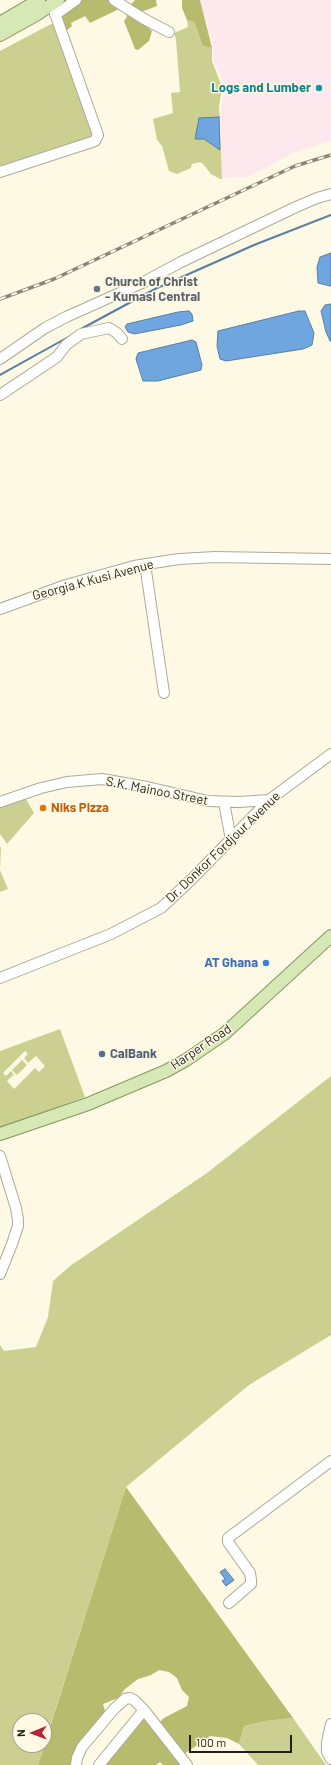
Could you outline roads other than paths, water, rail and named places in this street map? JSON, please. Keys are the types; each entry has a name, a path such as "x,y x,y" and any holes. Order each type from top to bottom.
{"main road":[{"path":"0,23 39,0"},
{"path":"0,35 55,7"},
{"name":"Harper Road","path":"0,1134 88,1104 166,1071 186,1060 224,1034 331,936"}],"street":[{"path":"0,172 94,141 98,135 55,7 76,0"},
{"path":"114,0 144,19 169,32"},
{"path":"0,359 46,328 66,317 142,283 181,262 303,204 331,194"},
{"path":"0,395 57,357 66,345 82,334 109,328 117,333 122,339"},
{"name":"Georgia K Kusi Avenue","path":"0,609 66,585 145,564 179,559 214,557 331,560"},
{"path":"145,564 164,694"},
{"name":"Dr. Donkor Fordjour Avenue","path":"0,978 111,934 161,908 231,840 269,800 331,754"},
{"name":"S.K. Mainoo Street","path":"0,802 41,788 67,782 102,780 147,787 208,801 224,802 269,800"},
{"path":"224,802 231,840"},
{"path":"0,1156 18,1220 18,1226 0,1274"},
{"path":"230,1603 251,1584 251,1580 250,1573 228,1542 228,1538 331,1461"},
{"path":"76,1765 77,1758 82,1748 114,1709 125,1699 130,1698 144,1710 188,1765"},
{"path":"99,1765 144,1710"},
{"path":"331,1724 327,1742 328,1752 331,1759"}],"water":[{"path":"219,117 220,150 204,139 195,139 199,118"},
{"path":"331,253 330,286 318,283 317,267 320,257"},
{"path":"331,304 330,341 326,332 321,311 325,305"},
{"path":"189,311 192,314 193,321 181,325 134,334 128,332 125,327 127,324 178,312"},
{"path":"299,311 305,311 314,333 312,345 303,349 226,361 220,359 217,346 218,331"},
{"path":"192,340 196,342 202,365 201,370 158,381 143,381 136,359 138,353"},
{"path":"225,1569 234,1580 226,1586 222,1581 225,1579 220,1572"}],"waterway":[{"path":"81,329 155,289 254,245 331,215"},
{"path":"0,375 72,335"}],"railway":[{"path":"0,299 54,279 295,166 331,155"}],"place":[{"name":"Logs and Lumber","path":"319,88"},
{"name":"Church of Christ - Kumasi Central","path":"97,289"},
{"name":"Niks Pizza","path":"43,808"},
{"name":"AT Ghana","path":"266,963"},
{"name":"CalBank","path":"102,1054"}]}
